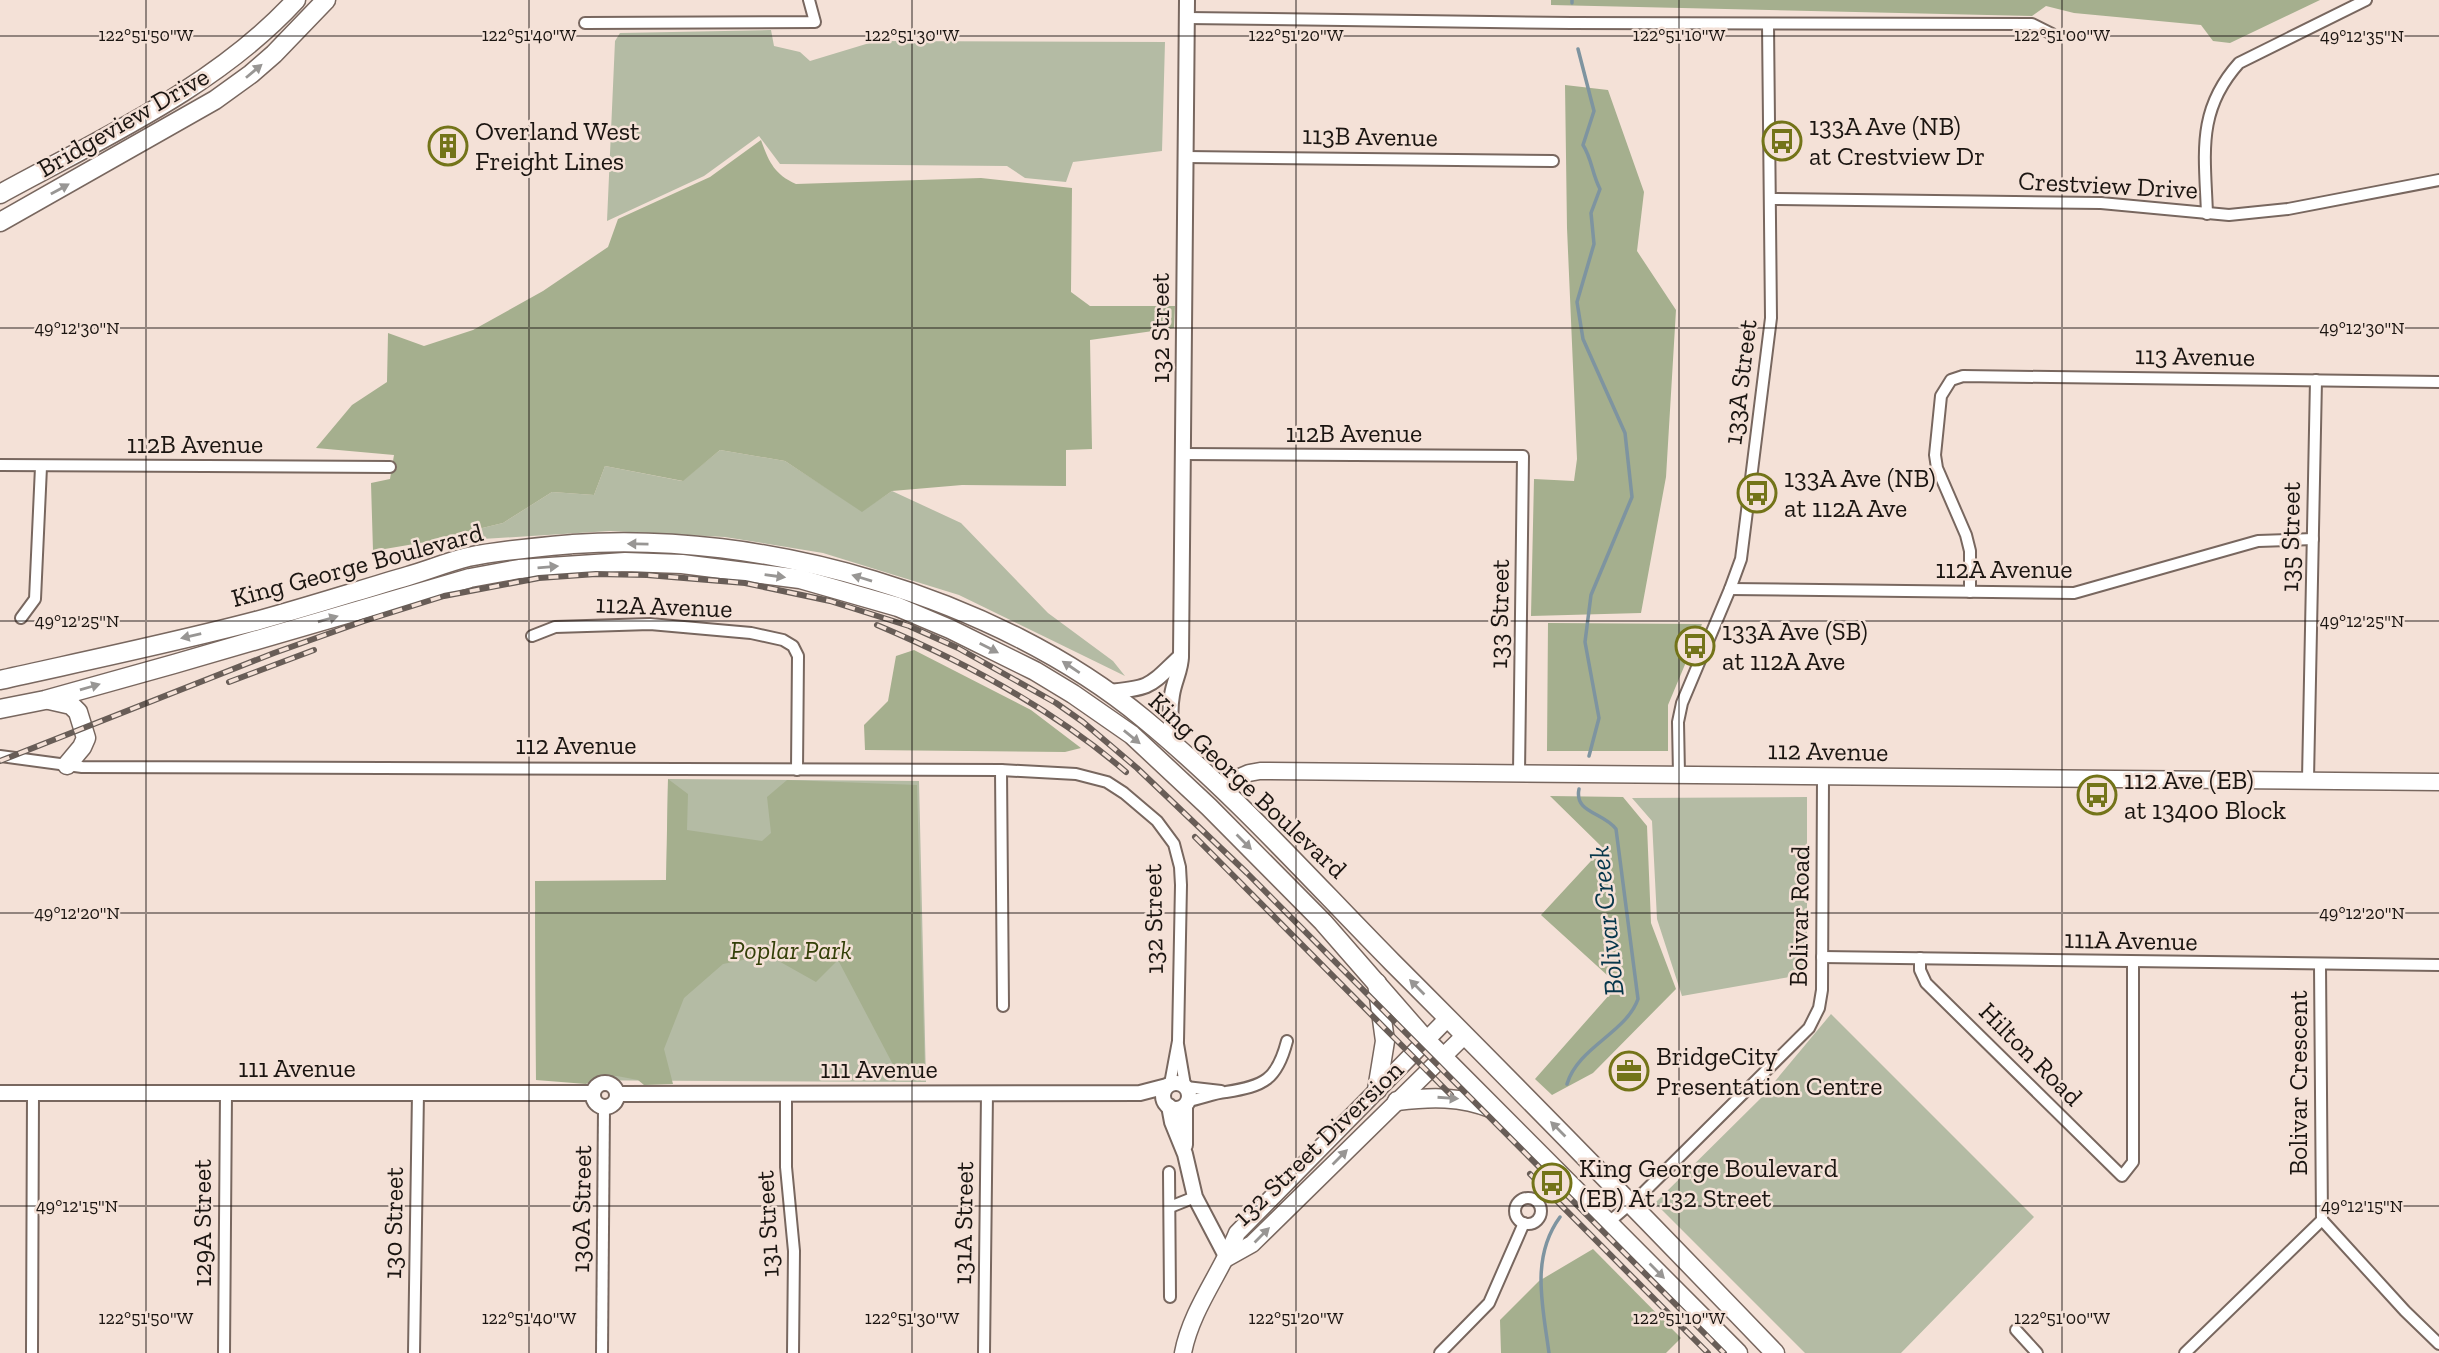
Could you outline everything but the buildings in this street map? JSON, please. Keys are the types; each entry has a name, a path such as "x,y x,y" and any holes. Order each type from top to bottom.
{"main road":[{"name":"Bridgeview Drive","path":"0,194 161,105 211,73 262,33 296,0"},
{"name":"Bridgeview Drive","path":"0,222 215,100 274,54 326,0"},
{"name":"King George Boulevard","path":"0,680 258,621 468,557 575,544 683,545 749,551 858,576 958,610 1009,632 1065,662 1142,717 1219,786 1775,1353"},
{"name":"King George Boulevard","path":"0,709 45,700 470,578 519,569 625,562 682,564 800,579 898,607 1035,671 1132,736 1195,794 1323,922 1426,1040 1738,1353"},
{"path":"45,700 64,702 78,712 86,738 67,765"},
{"name":"112 Avenue","path":"1219,786 1260,771 2439,782"},
{"path":"1195,794 1219,786"},
{"path":"1377,983 1385,1041 1377,1090"},
{"name":"132 Street Diversion","path":"1227,1258 1237,1233 1448,1018"},
{"name":"132 Street Diversion","path":"1227,1258 1252,1244 1465,1035"},
{"path":"1397,1101 1429,1097 1449,1098 1497,1111"},
{"path":"1183,1353 1202,1301 1227,1258"}],"street":[{"path":"585,23 815,22 809,0"},
{"name":"132 Street","path":"1174,746 1172,695 1181,669 1187,0"},
{"path":"2207,214 2206,129 2211,105 2223,80 2239,63 2366,0"},
{"path":"1187,18 2032,24 2052,34"},
{"name":"133A Street","path":"1679,774 1678,722 1682,703 1741,559 1769,344 1768,24"},
{"name":"113B Avenue","path":"1186,157 1553,161"},
{"name":"Crestview Drive","path":"1770,199 2101,203 2229,215 2263,212 2439,180"},
{"name":"113 Avenue","path":"1970,592 1970,551 1966,535 1937,468 1941,396 1951,380 1963,376 2439,382"},
{"name":"135 Street","path":"2308,779 2316,380"},
{"name":"112B Avenue","path":"1184,454 1524,456"},
{"name":"133 Street","path":"1519,773 1524,456"},
{"name":"112B Avenue","path":"0,465 390,467"},
{"path":"22,618 35,598 41,467"},
{"name":"112A Avenue","path":"1730,589 2074,593 2258,541 2313,539"},
{"name":"112A Avenue","path":"532,636 555,626 650,624 751,633 783,640 793,646 798,656 797,770"},
{"path":"1107,692 1135,690 1151,684 1181,656"},
{"name":"112 Avenue","path":"0,756 67,765 216,768 1056,771 1107,782 1142,808"},
{"path":"1001,770 1003,1006"},
{"name":"Bolivar Road","path":"1609,1222 1631,1204 1809,1028 1819,1008 1822,957 1823,776"},
{"name":"132 Street","path":"1142,808 1168,835 1178,854 1177,1095 1185,1154 1195,1197 1227,1258"},
{"name":"111A Avenue","path":"1822,957 2439,965"},
{"name":"Hilton Road","path":"1920,958 1920,970 1926,983 2122,1176 2133,1162 2133,963"},
{"name":"Bolivar Crescent","path":"2320,965 2322,1220"},
{"name":"111 Avenue","path":"618,1094 1177,1095 1224,1092 1252,1088 1264,1083 1277,1069 1287,1041"},
{"path":"604,1083 615,1087 618,1094 616,1102 604,1107 597,1104 593,1093 597,1086 604,1083"},
{"name":"111 Avenue","path":"0,1093 593,1093"},
{"path":"32,1353 33,1093"},
{"name":"129A Street","path":"224,1353 226,1093"},
{"name":"130 Street","path":"414,1353 418,1093"},
{"name":"131 Street","path":"786,1093 786,1167 794,1251 793,1353"},
{"name":"131A Street","path":"984,1353 987,1093"},
{"name":"130A Street","path":"602,1353 604,1107"},
{"path":"1169,1172 1170,1297"},
{"path":"1170,1207 1195,1197"},
{"path":"2185,1353 2322,1220 2439,1344"},
{"path":"1440,1353 1489,1303 1524,1223"},
{"path":"2016,1330 2037,1353"}],"green space":[{"path":"1551,0 2320,0 2230,43 2213,41 2201,25 2074,13 2046,6 2032,16 1551,5"},
{"path":"771,30 774,46 800,52 810,61 876,41 1165,42 1162,151 1073,162 1066,182 1025,178 1007,166 780,164 759,136 704,176 607,221 615,41 620,33"},
{"path":"1565,85 1608,90 1644,192 1637,251 1676,310 1666,477 1641,613 1531,616 1534,479 1574,481 1577,459 1567,228"},
{"path":"761,140 773,166 782,176 796,184 981,178 1072,188 1071,292 1090,306 1175,306 1174,328 1090,340 1092,449 1066,450 1066,486 962,485 892,491 862,512 785,461 720,450 683,481 605,466 594,495 552,492 503,523 373,551 371,483 390,479 394,455 316,448 352,405 387,382 388,333 424,346 473,330 543,291 608,247 618,219 710,177"},
{"path":"720,450 785,461 862,511 892,491 961,523 1048,613 1113,661 1125,676 959,595 823,553 725,537 610,531 420,543 503,523 552,492 594,495 605,466 682,481"},
{"path":"1548,623 1702,624 1668,705 1668,751 1547,751"},
{"path":"914,650 1031,710 1081,748 1065,752 865,750 864,725 888,701 896,656"},
{"name":"Poplar Park","path":"668,779 919,781 926,1082 536,1080 535,911 666,911"},
{"name":"Poplar Park","path":"668,779 688,794 687,830 762,841 771,833 767,797 787,780 917,785 925,1079 899,1076 838,960 816,982 768,955 723,964 684,998 664,1049 673,1084 644,1085 638,1080 617,1076 600,1076 586,1084 536,1080 535,881 666,880"},
{"path":"1550,796 1623,797 1647,826 1651,923 1676,989 1593,1073 1552,1095 1535,1079 1618,985 1541,915 1603,848"},
{"path":"1807,797 1807,974 1682,996 1657,919 1652,821 1632,798"},
{"path":"1831,1014 2034,1217 1901,1353 1805,1353 1655,1203 1761,1098"},
{"path":"1593,1249 1681,1338 1666,1353 1501,1353 1500,1320 1539,1281"}],"waterway":[{"name":"Bolivar Creek","path":"1578,49 1594,111 1583,145 1600,189 1591,213 1594,244 1577,302 1583,339 1625,433 1632,497 1591,595 1585,642 1599,718 1589,756"},
{"name":"Bolivar Creek","path":"1567,1084 1581,1060 1623,1021 1638,999 1616,829 1585,808 1579,797 1579,789"},
{"name":"Bolivar Creek","path":"1549,1353 1542,1301 1542,1266 1545,1249 1560,1217"}],"railway":[{"path":"0,761 274,653 364,621 444,596 539,578 596,574 647,575 745,583 830,601 909,626 958,648 1056,703 1137,768 1247,873 1724,1353"},
{"path":"877,625 943,655 1007,689 1069,728 1126,772"},
{"path":"229,682 314,650"},
{"path":"1195,837 1451,1095"},
{"path":"1530,1174 1708,1353"}],"place":[{"name":"133A Ave (NB) at Crestview Dr","path":"1782,141"},
{"name":"Overland West Freight Lines","path":"448,146"},
{"name":"133A Ave (NB) at 112A Ave","path":"1757,493"},
{"name":"133A Ave (SB) at 112A Ave","path":"1695,646"},
{"name":"112 Ave (EB) at 13400 Block","path":"2097,795"},
{"name":"BridgeCity Presentation Centre","path":"1629,1071"},
{"name":"King George Boulevard (EB) At 132 Street","path":"1552,1183"}]}
